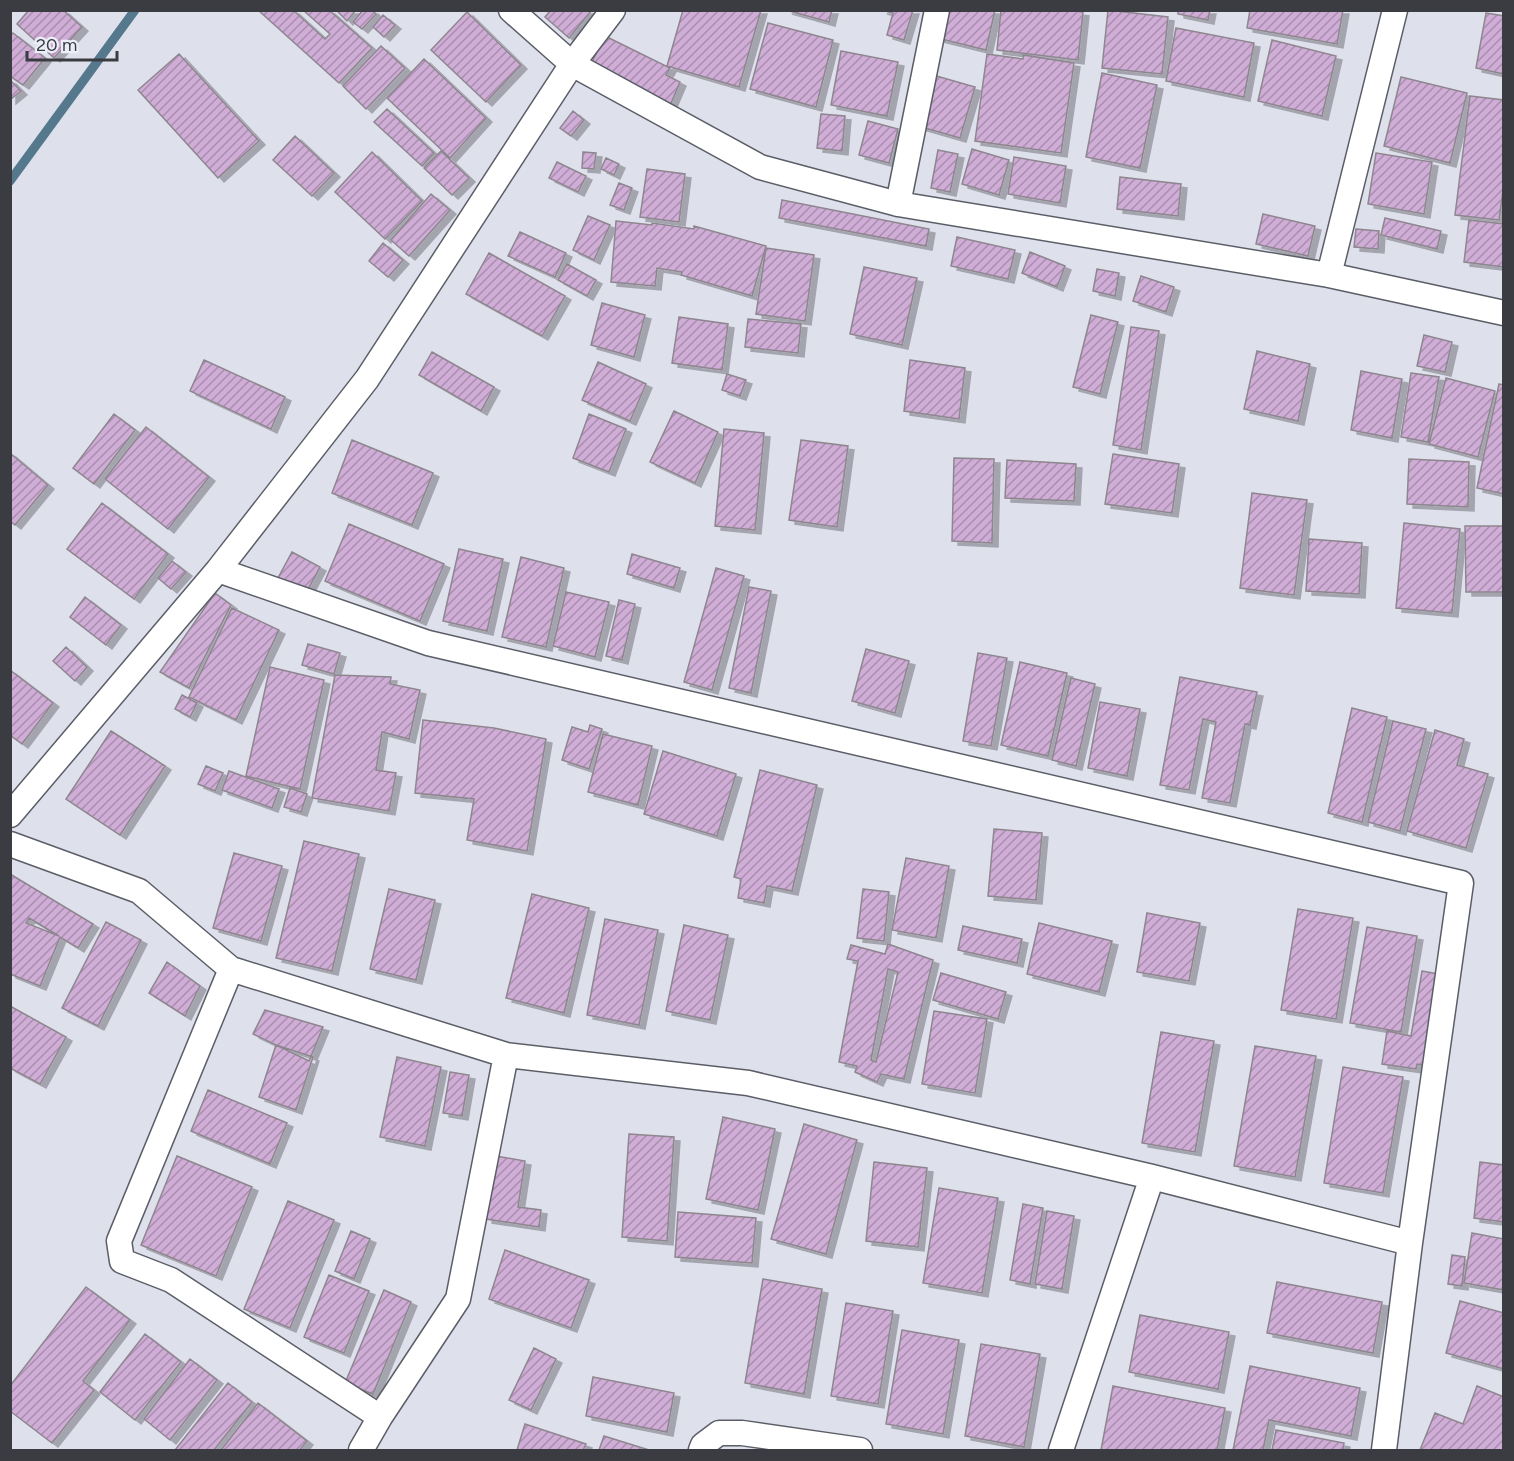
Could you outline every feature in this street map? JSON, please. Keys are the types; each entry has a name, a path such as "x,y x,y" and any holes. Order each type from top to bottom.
{"street":[{"path":"511,10 572,64 760,167 898,204 1329,276 1503,313"},
{"path":"10,815 218,570 367,379 572,64 614,10"},
{"path":"898,204 937,10"},
{"path":"1329,276 1395,10"},
{"path":"218,570 428,643 1461,883 1410,1244 1384,1450"},
{"path":"10,844 139,891 231,969 506,1055 748,1083 1152,1177 1410,1244"},
{"path":"231,969 119,1241 122,1262 171,1280 380,1417"},
{"path":"361,1450 380,1417 458,1299 506,1055"},
{"path":"1061,1450 1152,1177"},
{"path":"701,1450 703,1445 719,1433 742,1433 860,1450"}],"building":[{"path":"29,10 63,10 82,27 54,58 17,24"},
{"path":"258,10 293,10 325,39 330,34 303,10 329,10 372,48 339,83"},
{"path":"336,10 356,10 347,21"},
{"path":"363,10 372,10 376,14 362,29 353,22"},
{"path":"551,10 592,10 569,38 545,17"},
{"path":"683,10 761,10 739,87 667,66"},
{"path":"786,10 832,10 829,22"},
{"path":"881,10 913,10 904,40 887,35 893,13"},
{"path":"944,10 995,10 986,50 937,38"},
{"path":"1001,10 1083,12 1078,60 997,50"},
{"path":"1108,10 1168,17 1162,74 1102,68"},
{"path":"1178,10 1210,10 1208,20 1178,14"},
{"path":"1250,10 1343,10 1337,44 1247,28"},
{"path":"467,12 521,65 486,102 431,50"},
{"path":"1486,13 1504,16 1504,74 1476,68"},
{"path":"383,15 395,25 384,37 373,27"},
{"path":"768,23 833,40 816,107 750,89"},
{"path":"1176,28 1254,43 1244,97 1166,81"},
{"path":"13,33 45,58 23,85 10,76 10,36"},
{"path":"605,36 670,68 666,75 680,82 669,108 591,64"},
{"path":"1272,40 1336,56 1322,116 1258,101"},
{"path":"381,46 405,68 366,109 343,86"},
{"path":"841,51 898,62 887,116 831,105"},
{"path":"179,54 259,141 218,178 138,90"},
{"path":"987,54 1023,59 1023,55 1074,63 1061,153 975,141"},
{"path":"424,59 486,118 450,158 387,98"},
{"path":"1102,73 1157,85 1140,168 1086,157"},
{"path":"933,75 975,87 960,138 918,126"},
{"path":"1401,77 1467,93 1450,163 1384,146"},
{"path":"10,80 21,91 10,100"},
{"path":"1470,96 1504,100 1504,183 1499,220 1455,215"},
{"path":"387,109 434,153 422,166 374,122"},
{"path":"573,111 584,120 571,136 560,128"},
{"path":"821,114 845,116 842,151 817,148"},
{"path":"868,121 898,129 889,163 859,155"},
{"path":"295,136 334,173 312,196 273,160"},
{"path":"972,149 1009,160 999,195 962,184"},
{"path":"938,150 958,154 950,192 931,188"},
{"path":"441,151 469,178 452,195 424,168"},
{"path":"372,152 422,201 385,239 335,192"},
{"path":"583,152 596,153 594,169 582,168"},
{"path":"1376,153 1432,162 1424,214 1368,204"},
{"path":"1014,157 1066,166 1060,203 1008,194"},
{"path":"606,158 619,164 614,175 601,169"},
{"path":"557,162 586,176 578,192 549,178"},
{"path":"647,169 685,174 679,222 640,217"},
{"path":"1120,177 1181,184 1178,216 1117,209"},
{"path":"619,183 632,188 624,210 610,205"},
{"path":"431,194 450,210 409,256 391,240"},
{"path":"782,200 929,229 926,246 779,218"},
{"path":"1263,214 1315,226 1308,256 1256,244"},
{"path":"588,216 610,225 594,260 573,250"},
{"path":"1385,218 1441,231 1437,249 1381,235"},
{"path":"1469,220 1504,224 1504,267 1464,262"},
{"path":"616,221 694,229 694,226 766,246 752,296 681,275 682,272 657,268 655,286 611,282"},
{"path":"1356,229 1379,231 1378,249 1354,247"},
{"path":"520,232 566,253 555,277 508,256"},
{"path":"957,237 1015,250 1008,279 951,266"},
{"path":"383,243 403,260 388,277 369,261"},
{"path":"766,248 814,255 805,321 756,314"},
{"path":"1030,252 1065,266 1057,287 1022,273"},
{"path":"489,253 565,296 542,336 466,294"},
{"path":"567,264 596,280 587,296 558,280"},
{"path":"864,267 917,278 902,345 850,334"},
{"path":"1097,269 1119,273 1115,296 1093,291"},
{"path":"1141,276 1174,287 1166,312 1133,301"},
{"path":"602,303 645,315 634,357 591,345"},
{"path":"1091,315 1118,322 1100,394 1073,387"},
{"path":"679,317 728,324 722,370 672,363"},
{"path":"748,319 801,324 798,353 745,347"},
{"path":"1131,327 1159,331 1141,450 1113,445"},
{"path":"1424,335 1452,342 1445,372 1417,366"},
{"path":"1257,351 1310,364 1298,421 1244,409"},
{"path":"432,352 494,387 481,411 419,375"},
{"path":"204,360 285,397 271,429 190,391"},
{"path":"910,360 965,368 959,419 904,411"},
{"path":"598,362 646,384 630,421 582,400"},
{"path":"1361,371 1402,379 1392,438 1351,430"},
{"path":"1411,373 1439,377 1428,442 1401,437"},
{"path":"727,374 746,380 740,396 722,390"},
{"path":"1446,378 1495,391 1478,457 1429,444"},
{"path":"1499,384 1504,385 1504,494 1477,488"},
{"path":"674,411 718,432 695,483 650,462"},
{"path":"114,414 135,430 94,484 73,468"},
{"path":"589,414 626,429 609,472 573,458"},
{"path":"146,427 209,477 168,529 105,479"},
{"path":"724,429 764,433 755,530 715,526"},
{"path":"352,440 433,473 412,525 332,493"},
{"path":"801,440 848,446 837,527 789,520"},
{"path":"10,453 48,485 15,525 10,521"},
{"path":"1113,454 1179,464 1172,513 1105,504"},
{"path":"954,458 994,459 992,543 952,541"},
{"path":"1409,459 1469,462 1468,507 1407,504"},
{"path":"1007,460 1076,464 1074,501 1005,498"},
{"path":"1252,493 1307,500 1294,595 1240,588"},
{"path":"102,503 168,554 134,599 67,549"},
{"path":"1404,523 1460,529 1452,613 1396,608"},
{"path":"349,524 444,564 420,621 325,581"},
{"path":"1465,526 1504,526 1504,592 1466,592"},
{"path":"1309,539 1362,543 1359,594 1306,591"},
{"path":"459,549 503,559 487,631 443,621"},
{"path":"292,552 320,567 306,593 278,578"},
{"path":"632,554 680,568 674,588 627,574"},
{"path":"521,557 564,568 546,647 502,637"},
{"path":"172,561 186,572 171,589 158,578"},
{"path":"716,568 744,576 712,690 684,682"},
{"path":"749,587 771,591 751,693 729,688"},
{"path":"566,592 609,602 595,657 553,646"},
{"path":"215,593 231,605 189,688 160,672"},
{"path":"85,597 121,625 106,645 70,617"},
{"path":"619,600 635,604 622,660 606,656"},
{"path":"232,608 279,630 236,720 189,697"},
{"path":"308,644 340,653 334,674 302,665"},
{"path":"66,647 87,667 75,681 53,661"},
{"path":"866,649 909,661 895,713 852,701"},
{"path":"978,653 1007,658 991,746 963,741"},
{"path":"1020,662 1067,673 1048,756 1001,745"},
{"path":"270,667 324,680 300,789 246,776"},
{"path":"10,670 53,703 22,744 10,735"},
{"path":"335,675 391,677 390,684 420,690 409,739 382,732 376,770 396,773 389,811 312,798"},
{"path":"1180,677 1257,692 1250,725 1245,724 1230,803 1202,798 1216,722 1203,719 1189,790 1160,785"},
{"path":"1071,678 1095,684 1076,766 1052,760"},
{"path":"182,695 197,703 190,717 175,709"},
{"path":"1100,702 1140,709 1127,776 1088,768"},
{"path":"1352,708 1387,717 1362,822 1328,813"},
{"path":"423,720 494,728 546,739 527,851 467,840 474,799 415,793"},
{"path":"1393,721 1426,729 1400,831 1368,822"},
{"path":"590,725 602,729 589,769 562,760 572,727 588,732"},
{"path":"1435,730 1464,739 1457,765 1488,774 1466,848 1407,831"},
{"path":"111,731 165,766 120,835 66,799"},
{"path":"603,734 652,746 638,805 588,792"},
{"path":"663,751 736,774 717,836 644,814"},
{"path":"206,766 223,773 215,791 198,784"},
{"path":"760,770 817,785 792,891 767,886 764,903 738,898 741,879 734,877"},
{"path":"229,771 279,789 272,808 222,790"},
{"path":"290,788 307,794 301,812 284,807"},
{"path":"994,829 1042,833 1036,900 988,896"},
{"path":"304,841 359,854 332,971 276,958"},
{"path":"234,853 282,866 261,941 213,928"},
{"path":"906,858 949,866 936,938 892,930"},
{"path":"10,874 93,924 78,948 60,937 40,986 10,974","holes":["29,918 59,936 26,923"]},
{"path":"389,889 435,900 416,980 370,969"},
{"path":"863,889 889,892 884,941 857,938"},
{"path":"532,894 589,908 564,1013 506,998"},
{"path":"1298,909 1353,918 1336,1019 1281,1010"},
{"path":"1147,913 1200,923 1189,981 1137,972"},
{"path":"605,919 658,930 639,1025 587,1015"},
{"path":"106,922 141,940 98,1026 62,1008"},
{"path":"1039,923 1112,941 1099,992 1027,974"},
{"path":"684,925 728,935 710,1020 666,1011"},
{"path":"963,926 1022,939 1017,963 958,950"},
{"path":"1367,927 1417,936 1401,1032 1350,1023"},
{"path":"888,944 933,960 904,1079 881,1074 877,1082 855,1072 857,1066 839,1062 858,961 847,959 851,945 885,954","holes":["888,969 898,972 876,1062 871,1060"]},
{"path":"167,962 200,986 185,1016 149,993"},
{"path":"1422,971 1450,976 1434,1067 1417,1064 1416,1069 1382,1064 1387,1031 1411,1036"},
{"path":"941,973 1006,992 998,1019 933,1000"},
{"path":"10,1006 66,1037 40,1084 10,1068"},
{"path":"265,1010 323,1027 309,1061 253,1034"},
{"path":"934,1011 987,1019 975,1093 922,1084"},
{"path":"1161,1032 1214,1041 1195,1152 1142,1143"},
{"path":"276,1045 313,1057 296,1110 259,1097"},
{"path":"1255,1046 1316,1056 1295,1177 1234,1166"},
{"path":"397,1057 441,1067 425,1146 380,1137"},
{"path":"1343,1067 1403,1077 1383,1193 1324,1183"},
{"path":"450,1072 469,1075 462,1116 443,1113"},
{"path":"208,1090 287,1123 270,1164 191,1131"},
{"path":"723,1117 775,1129 758,1210 706,1199"},
{"path":"804,1124 857,1140 826,1254 771,1239"},
{"path":"629,1134 674,1137 667,1241 622,1237"},
{"path":"177,1156 252,1187 216,1276 141,1245"},
{"path":"496,1156 525,1161 518,1207 541,1210 539,1227 486,1219"},
{"path":"874,1162 927,1168 918,1247 866,1241"},
{"path":"1480,1162 1504,1165 1504,1222 1474,1218"},
{"path":"939,1188 998,1198 982,1293 923,1283"},
{"path":"288,1201 334,1220 290,1328 244,1309"},
{"path":"1023,1204 1043,1208 1030,1284 1010,1280"},
{"path":"1047,1211 1074,1216 1062,1289 1035,1284"},
{"path":"678,1212 756,1218 752,1263 675,1257"},
{"path":"351,1231 370,1239 354,1279 335,1271"},
{"path":"1472,1233 1504,1239 1504,1290 1464,1283"},
{"path":"505,1250 589,1280 571,1328 489,1299"},
{"path":"1452,1255 1465,1257 1462,1286 1448,1284"},
{"path":"329,1275 369,1291 344,1353 304,1337"},
{"path":"763,1279 822,1289 804,1394 745,1383"},
{"path":"1277,1282 1382,1302 1373,1353 1267,1333"},
{"path":"86,1287 130,1320 83,1381 94,1390 52,1443 10,1411 10,1386"},
{"path":"384,1290 411,1302 373,1394 345,1383"},
{"path":"1460,1301 1504,1313 1504,1369 1446,1353"},
{"path":"846,1303 893,1311 878,1404 831,1396"},
{"path":"1140,1315 1229,1332 1218,1389 1129,1372"},
{"path":"902,1330 959,1340 943,1434 886,1424"},
{"path":"145,1334 181,1362 135,1420 100,1392"},
{"path":"981,1344 1040,1354 1024,1447 965,1436"},
{"path":"534,1348 556,1359 531,1410 509,1400"},
{"path":"190,1359 217,1380 170,1440 144,1419"},
{"path":"1250,1366 1360,1388 1351,1436 1269,1420 1263,1450 1233,1450"},
{"path":"593,1377 674,1393 667,1432 586,1416"},
{"path":"228,1383 252,1402 214,1450 175,1450"},
{"path":"1113,1386 1225,1408 1217,1450 1101,1450"},
{"path":"1477,1386 1504,1397 1504,1450 1420,1450 1435,1413 1463,1424"},
{"path":"258,1403 307,1441 300,1450 221,1450"},
{"path":"525,1424 586,1444 583,1450 517,1450"},
{"path":"1276,1430 1344,1443 1343,1450 1272,1450"},
{"path":"604,1436 649,1450 599,1450"}],"waterway":[{"path":"10,181 135,10"}]}
